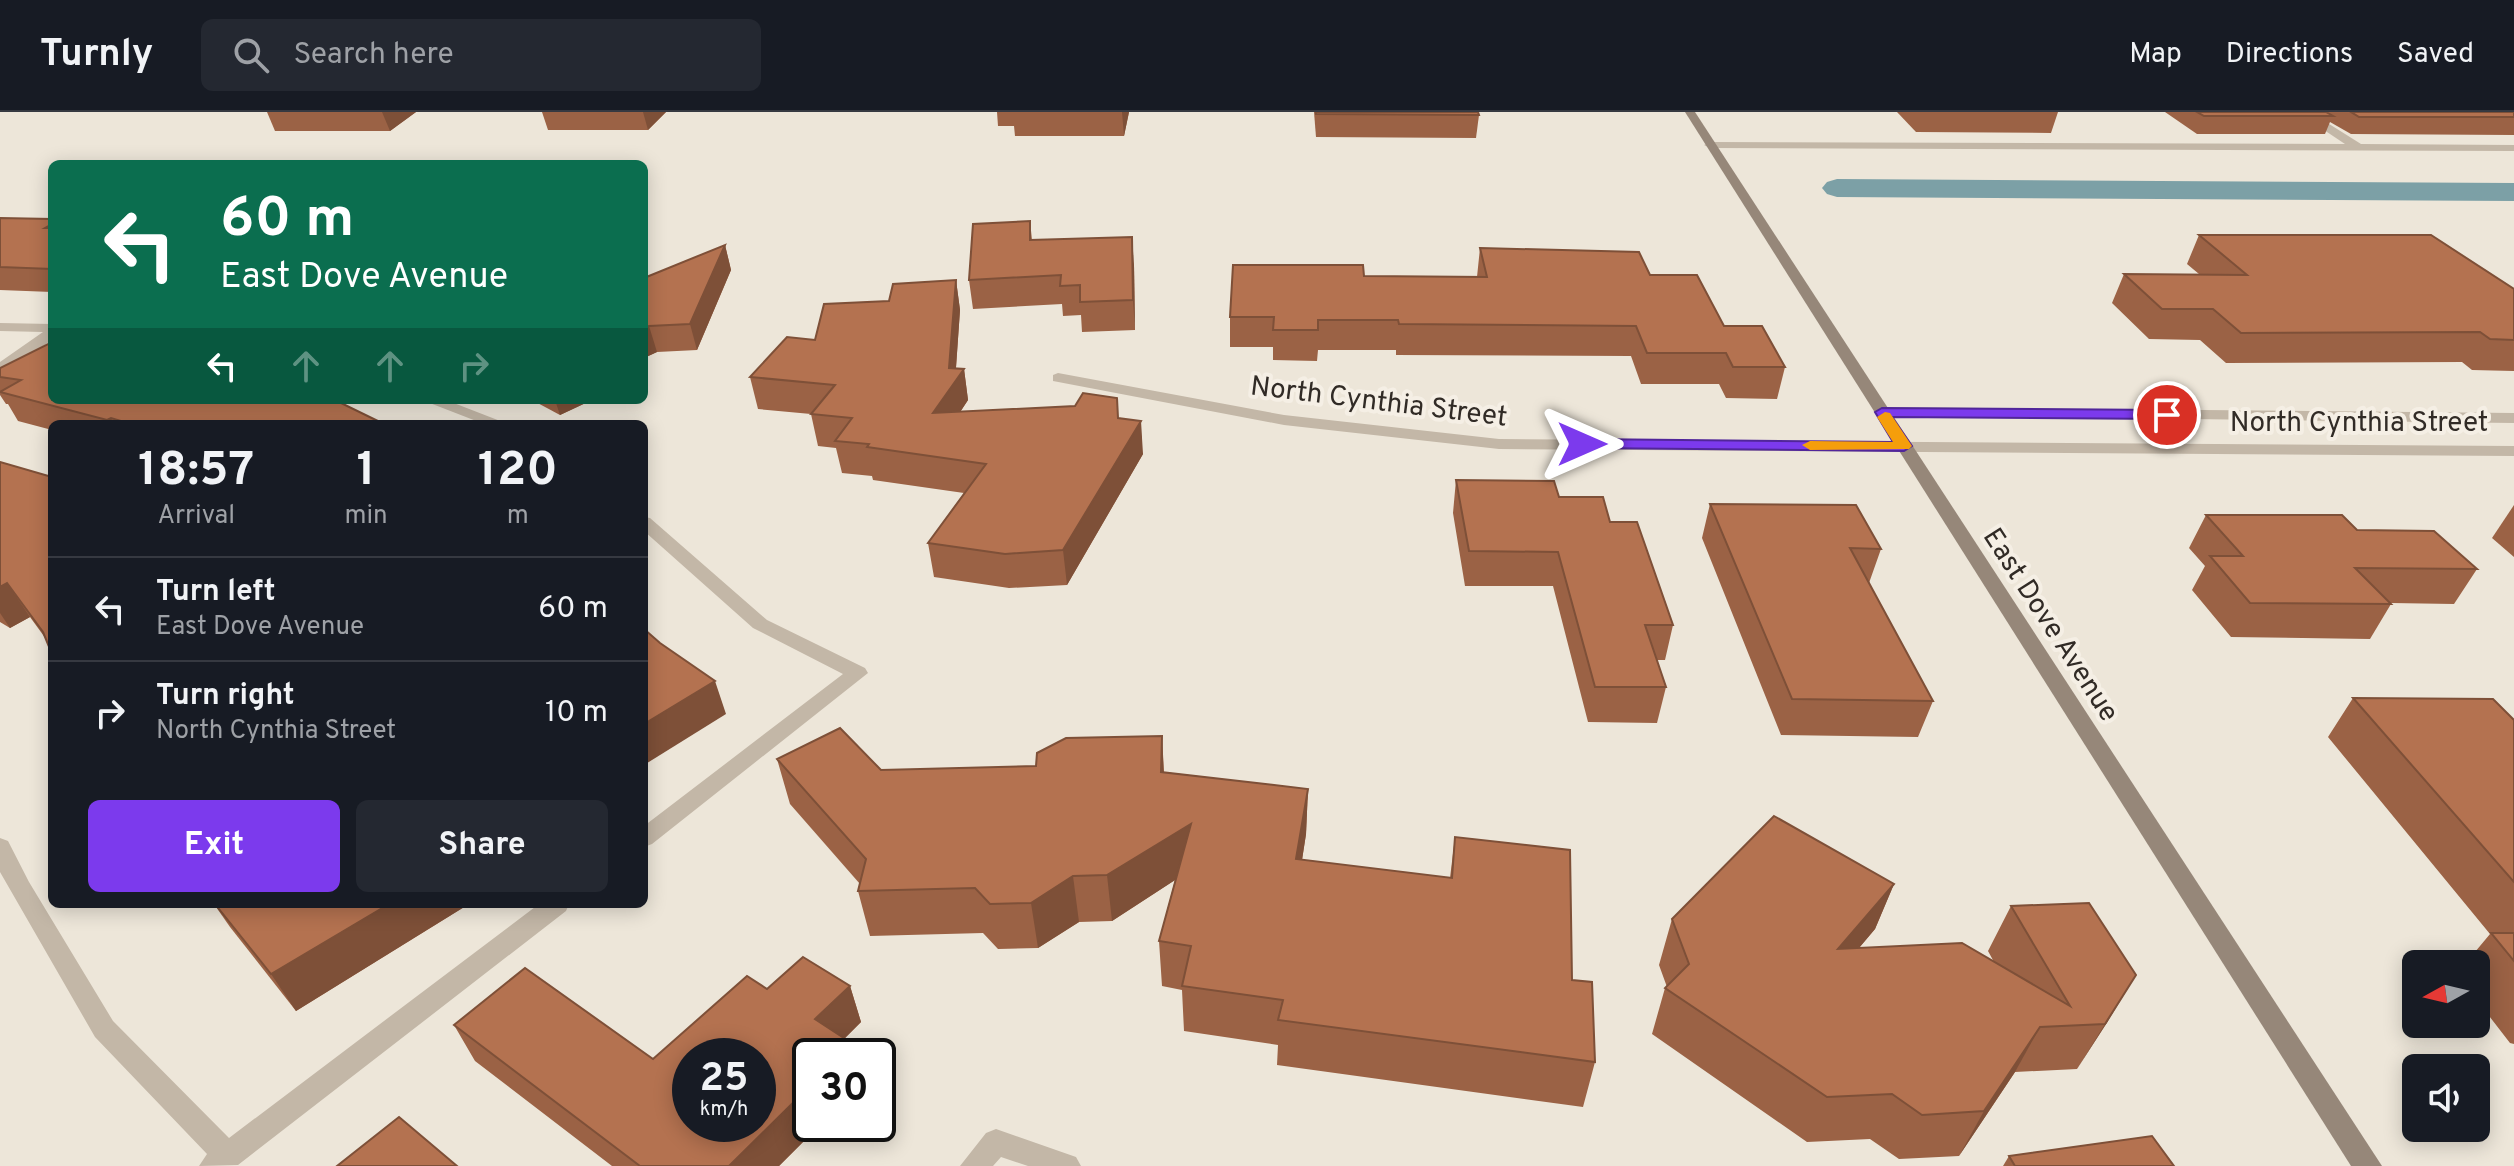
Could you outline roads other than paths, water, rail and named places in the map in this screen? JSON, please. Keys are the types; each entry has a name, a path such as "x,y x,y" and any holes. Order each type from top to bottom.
{"main road":[{"name":"East Dove Avenue","path":"1690,112 2367,1166"}],"street":[{"path":"2302,112 2359,148"},
{"path":"1710,145 2514,148"},
{"path":"0,327 48,330"},
{"path":"0,369 48,333"},
{"name":"North Cynthia Street","path":"1058,378 1284,420 1499,444 2514,451"},
{"path":"442,404 488,420"},
{"name":"North Cynthia Street","path":"1882,412 2514,418"},
{"path":"648,526 760,624 858,673 648,835"},
{"path":"0,847 19,886 104,1029 221,1161 552,908"},
{"path":"975,1166 996,1142 1066,1166"}],"waterway":[{"path":"1837,188 2514,192"}]}
